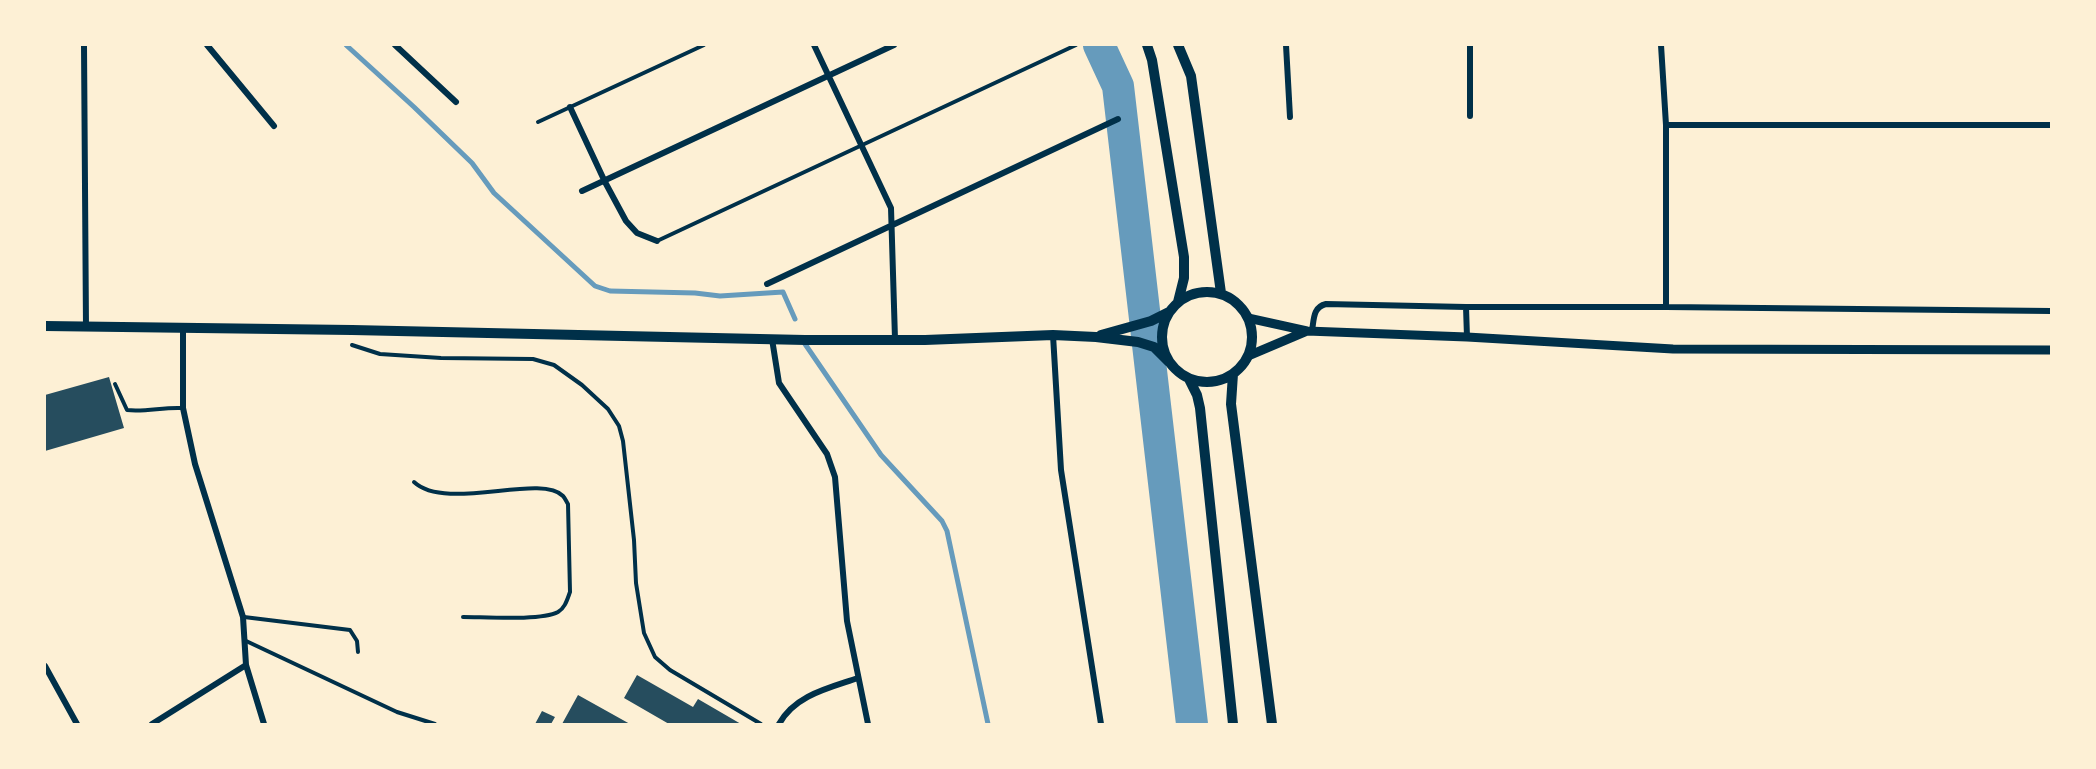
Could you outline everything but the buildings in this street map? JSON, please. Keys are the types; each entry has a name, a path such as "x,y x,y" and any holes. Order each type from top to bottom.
{"main road":[{"path":"1147,45 1152,60 1184,257 1184,278 1178,302"},
{"path":"1178,45 1191,76 1221,293"},
{"path":"1206,291 1221,293 1241,307 1248,318 1252,335 1248,356 1233,374 1212,382 1189,378 1174,369 1163,350 1161,337 1163,324 1169,312 1178,302 1191,294 1206,291"},
{"path":"1096,337 1151,321 1169,312"},
{"path":"45,326 772,339 1053,335 1138,342 1154,347 1169,362"},
{"path":"1233,374 1231,404 1272,724"},
{"path":"1189,378 1200,408 1233,724"}],"street":[{"path":"84,45 86,328"},
{"path":"207,45 274,126"},
{"path":"395,45 456,102"},
{"path":"814,45 891,208 895,339"},
{"path":"582,192 894,45"},
{"path":"1286,45 1290,117"},
{"path":"1470,45 1470,116"},
{"path":"1661,45 1666,125 1666,307"},
{"path":"570,107 626,221 636,233 657,241"},
{"path":"767,284 1119,119"},
{"path":"1666,125 2051,125"},
{"path":"1309,331 1315,310 1320,305 1326,304 2051,311"},
{"path":"1466,307 1467,337"},
{"path":"1248,318 1309,331 1467,337 1673,350 2051,350"},
{"path":"183,329 183,408 195,464 243,617 246,665 264,724"},
{"path":"1248,356 1309,331"},
{"path":"1053,335 1061,470 1101,724"},
{"path":"772,339 779,383 827,454 836,477 847,621 868,724"},
{"path":"152,724 246,665"},
{"path":"45,666 77,724"},
{"path":"779,724 796,704 818,691 858,678"}],"lane":[{"path":"538,122 704,45"},
{"path":"657,241 1076,45"},
{"path":"352,345 380,354 441,358 533,359 554,365 582,385 608,410 619,426 623,441 644,633 655,657 670,670 761,724"},
{"path":"115,384 127,410 144,411 159,407 183,408"},
{"path":"414,482 427,490 447,494 551,490 562,495 568,504 570,592 565,606 558,612 543,616 463,617"},
{"path":"243,617 350,630 357,641 358,652"},
{"path":"244,640 397,712 435,724"}],"waterway":[{"path":"346,45 472,163 494,193 595,286 610,291 695,293 720,296 783,292 795,319"},
{"path":"1099,45 1118,86 1192,724"},
{"path":"805,344 881,455 942,521 947,531 988,724"}]}
